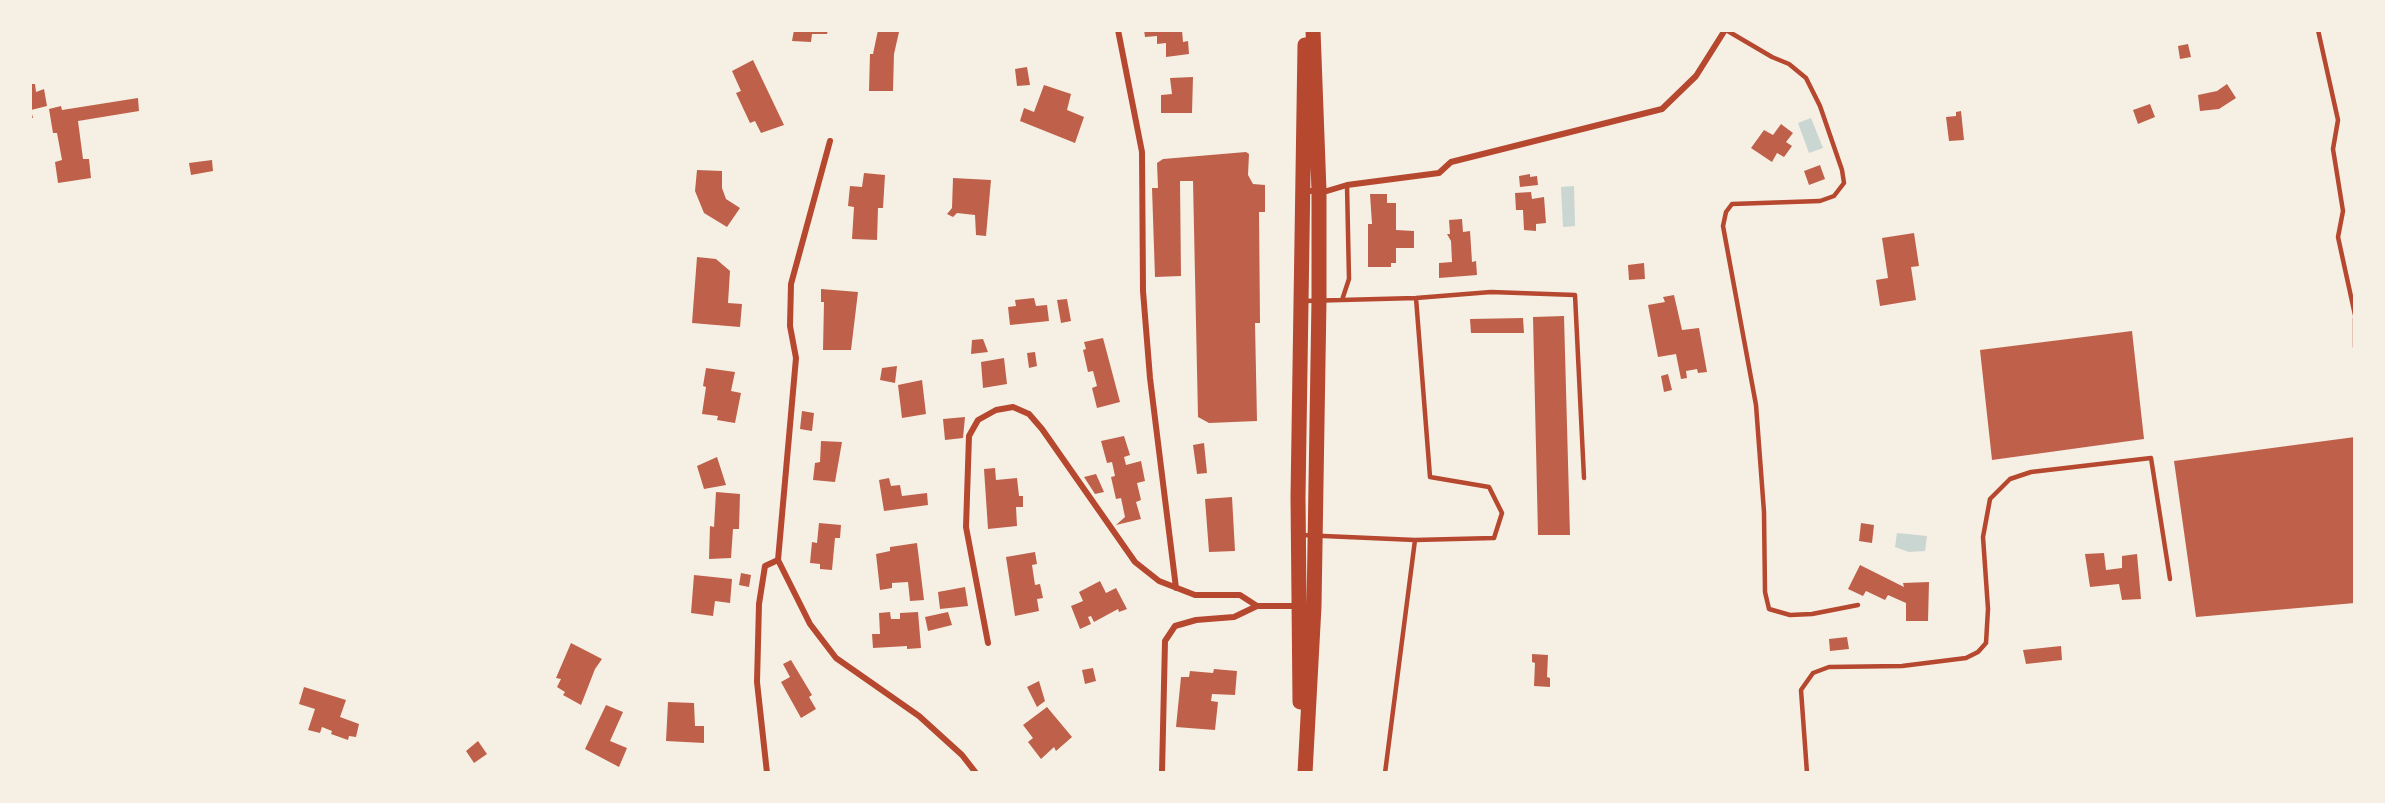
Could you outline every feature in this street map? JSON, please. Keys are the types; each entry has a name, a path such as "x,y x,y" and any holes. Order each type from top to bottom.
{"main road":[{"path":"1305,30 1298,535 1306,606"},
{"path":"1303,773 1306,606 1315,535 1319,300 1319,191 1313,30"}],"street":[{"path":"1118,30 1142,152 1143,291 1150,378 1176,588"},
{"path":"1302,191 1319,191 1439,173 1450,162 1662,109 1696,76 1726,30"},
{"path":"830,141 791,284 789,326 796,358 778,560 810,624 836,658 919,716 962,755 976,773"},
{"path":"988,643 966,527 969,435 978,420 996,411 1013,407 1029,414 1135,562 1159,581 1195,595 1240,596 1257,606"},
{"path":"768,773 757,682 759,603 765,566 778,560"},
{"path":"1162,773 1165,641 1175,626 1196,620 1234,617 1257,606 1306,606"}],"lane":[{"path":"1726,30 1772,57 1789,63 1806,78 1823,117 1844,183 1834,196 1820,201 1732,204 1726,212 1723,226 1756,405 1764,512 1765,592 1769,609 1790,615 1812,614 1858,605"},
{"path":"2318,30 2338,120 2332,149 2343,211 2338,237 2355,316 2355,347"},
{"path":"1342,300 1349,279 1347,185"},
{"path":"1301,301 1416,298 1491,292 1575,295 1584,478"},
{"path":"1298,535 1415,540 1494,538 1502,513 1489,487 1430,477 1416,298"},
{"path":"1807,773 1801,690 1813,673 1829,668 1902,666 1966,658 1978,652 1986,643 1988,609 1983,564 1984,526 1990,499 2010,479 2031,472 2151,458 2170,579"},
{"path":"1386,773 1415,540"}],"shaded area":[{"path":"1811,118 1823,148 1809,153 1798,123"},
{"path":"1574,186 1575,226 1563,227 1561,187"},
{"path":"1897,533 1927,536 1925,551 1909,552 1895,547"}],"building":[{"path":"794,30 828,30 827,34 812,34 811,42 792,41"},
{"path":"878,30 899,32 894,54 893,91 869,91 870,54 873,54"},
{"path":"1144,30 1182,30 1183,42 1188,41 1189,54 1166,57 1166,43 1157,44 1157,36 1145,37"},
{"path":"2188,44 2191,57 2180,59 2178,46"},
{"path":"753,60 784,125 761,133 755,121 750,123 736,93 741,91 732,71"},
{"path":"1027,67 1030,85 1017,86 1015,69"},
{"path":"1193,77 1192,113 1161,113 1161,95 1172,94 1170,78"},
{"path":"30,84 35,84 36,92 44,89 47,106 31,110 33,118 30,118"},
{"path":"2227,84 2236,98 2219,109 2200,111 2198,95 2217,91"},
{"path":"1044,85 1071,94 1067,110 1084,117 1075,143 1020,121 1024,108 1034,112"},
{"path":"138,98 139,111 78,121 83,159 89,159 91,178 58,183 55,162 62,160 57,133 53,133 49,109 61,106 62,110"},
{"path":"2150,104 2155,117 2138,124 2133,110"},
{"path":"1961,111 1964,140 1949,141 1946,117 1956,116 1956,112"},
{"path":"1781,124 1793,133 1786,142 1792,146 1784,157 1777,153 1772,162 1751,148 1764,130 1773,135"},
{"path":"1246,152 1249,154 1248,175 1253,184 1265,185 1265,212 1259,212 1260,323 1255,323 1257,421 1209,423 1198,417 1193,181 1180,181 1181,276 1155,277 1152,188 1158,188 1157,163 1163,159"},
{"path":"212,160 213,171 191,175 189,163"},
{"path":"1820,165 1825,179 1809,185 1804,171"},
{"path":"697,170 722,171 722,188 726,199 740,208 727,227 704,213 695,191"},
{"path":"864,173 885,175 883,208 878,208 877,240 852,239 854,207 848,206 850,186 862,187"},
{"path":"1530,174 1530,177 1537,176 1538,185 1520,187 1519,176"},
{"path":"953,178 991,180 986,236 976,235 975,215 957,213 953,217 947,214 952,208"},
{"path":"1531,192 1532,199 1544,197 1546,223 1536,224 1536,231 1524,230 1523,210 1516,210 1515,193"},
{"path":"1370,194 1387,194 1387,203 1396,203 1396,230 1414,231 1414,248 1396,248 1396,263 1391,263 1391,267 1368,267 1368,224 1372,224"},
{"path":"1462,219 1463,232 1470,231 1472,262 1476,261 1477,275 1439,278 1439,263 1452,262 1451,241 1447,234 1450,234 1449,220"},
{"path":"1914,233 1919,266 1911,267 1916,300 1880,306 1876,280 1888,278 1882,238"},
{"path":"697,257 716,259 730,271 728,303 742,304 740,327 692,323"},
{"path":"1644,263 1645,279 1629,280 1628,265"},
{"path":"821,289 858,292 851,350 823,350 824,302 821,302"},
{"path":"1674,295 1682,330 1699,328 1707,372 1698,373 1697,369 1686,371 1687,378 1681,379 1676,354 1658,357 1648,305 1665,302 1663,297"},
{"path":"1034,298 1036,306 1047,305 1049,321 1010,325 1008,307 1016,306 1015,300"},
{"path":"1067,299 1071,321 1061,323 1057,300"},
{"path":"1564,316 1570,535 1538,535 1533,317"},
{"path":"1523,318 1524,333 1471,333 1470,319"},
{"path":"2132,331 2144,439 1992,460 1980,350"},
{"path":"1103,338 1120,402 1097,408 1092,388 1097,386 1093,371 1088,372 1083,350 1086,349 1084,342"},
{"path":"983,339 988,352 971,354 972,340"},
{"path":"1035,352 1037,366 1029,368 1027,353"},
{"path":"1004,358 1007,384 983,388 981,362"},
{"path":"897,366 895,383 880,380 882,368"},
{"path":"706,368 735,372 731,391 741,393 735,423 717,420 718,416 702,414"},
{"path":"1668,374 1672,390 1664,392 1661,376"},
{"path":"922,380 926,414 902,418 898,385"},
{"path":"802,411 814,413 812,431 800,429"},
{"path":"965,417 963,438 945,440 943,419"},
{"path":"1124,436 1130,455 1124,457 1126,465 1141,461 1145,481 1137,483 1141,500 1136,502 1141,519 1116,525 1125,517 1121,498 1116,499 1111,477 1115,476 1112,462 1107,463 1101,441"},
{"path":"2355,437 2355,603 2196,617 2174,461"},
{"path":"821,441 842,442 835,482 813,480 815,463 820,462"},
{"path":"1204,443 1207,473 1197,474 1193,445"},
{"path":"717,457 726,485 704,489 697,466"},
{"path":"995,468 996,480 1017,478 1019,496 1023,496 1023,507 1016,507 1017,526 988,529 984,469"},
{"path":"1096,474 1104,492 1095,494 1084,477"},
{"path":"889,478 891,486 900,485 902,496 927,493 928,505 884,511 879,480"},
{"path":"716,492 740,494 739,529 733,529 731,558 709,559 710,526 714,527"},
{"path":"1232,497 1235,551 1209,552 1205,499"},
{"path":"819,523 841,525 840,538 835,538 832,570 820,569 820,564 810,563 812,542 817,543"},
{"path":"1861,523 1874,525 1872,543 1859,541"},
{"path":"917,543 924,600 910,601 908,582 892,583 892,588 880,590 876,554 890,551 890,547"},
{"path":"1035,552 1037,564 1032,565 1035,585 1040,584 1043,598 1037,599 1039,611 1015,616 1006,557"},
{"path":"2104,553 2106,570 2122,568 2122,556 2137,554 2141,599 2122,600 2119,584 2090,587 2085,554"},
{"path":"1860,565 1904,587 1903,583 1929,582 1928,621 1906,621 1906,603 1888,595 1885,600 1866,591 1863,596 1848,589"},
{"path":"741,573 751,575 749,587 739,585"},
{"path":"694,575 732,579 730,603 715,601 713,616 691,613"},
{"path":"1100,581 1106,593 1116,588 1127,609 1119,612 1118,609 1094,622 1091,616 1088,617 1091,624 1080,629 1071,606 1083,601 1079,592"},
{"path":"965,587 968,606 940,609 938,592"},
{"path":"890,612 891,619 900,619 900,613 918,612 921,648 907,649 907,646 873,648 872,634 880,634 879,613"},
{"path":"948,612 952,625 928,631 925,617"},
{"path":"1847,637 1849,649 1830,651 1829,639"},
{"path":"571,643 602,659 595,669 581,705 563,695 565,692 557,687 561,679 556,678"},
{"path":"2061,646 2062,660 2026,664 2023,650"},
{"path":"1532,654 1548,655 1547,677 1550,678 1550,687 1534,686 1535,663 1532,662"},
{"path":"791,660 812,695 809,697 816,709 801,718 781,682 790,677 783,664"},
{"path":"1093,668 1096,681 1085,684 1082,670"},
{"path":"1214,669 1237,671 1235,695 1212,694 1211,701 1218,702 1215,730 1176,727 1181,677 1189,677 1190,671 1213,673"},
{"path":"1039,681 1045,701 1037,707 1027,687"},
{"path":"304,687 346,700 340,717 359,724 356,737 349,736 348,740 331,734 332,731 322,727 320,733 308,730 315,709 299,704"},
{"path":"668,702 694,703 695,726 704,726 704,743 666,741"},
{"path":"606,705 623,712 610,741 627,748 619,767 585,749"},
{"path":"1047,707 1072,737 1056,751 1054,747 1041,759 1028,742 1033,738 1023,725"},
{"path":"478,741 487,754 474,763 466,751"}]}
